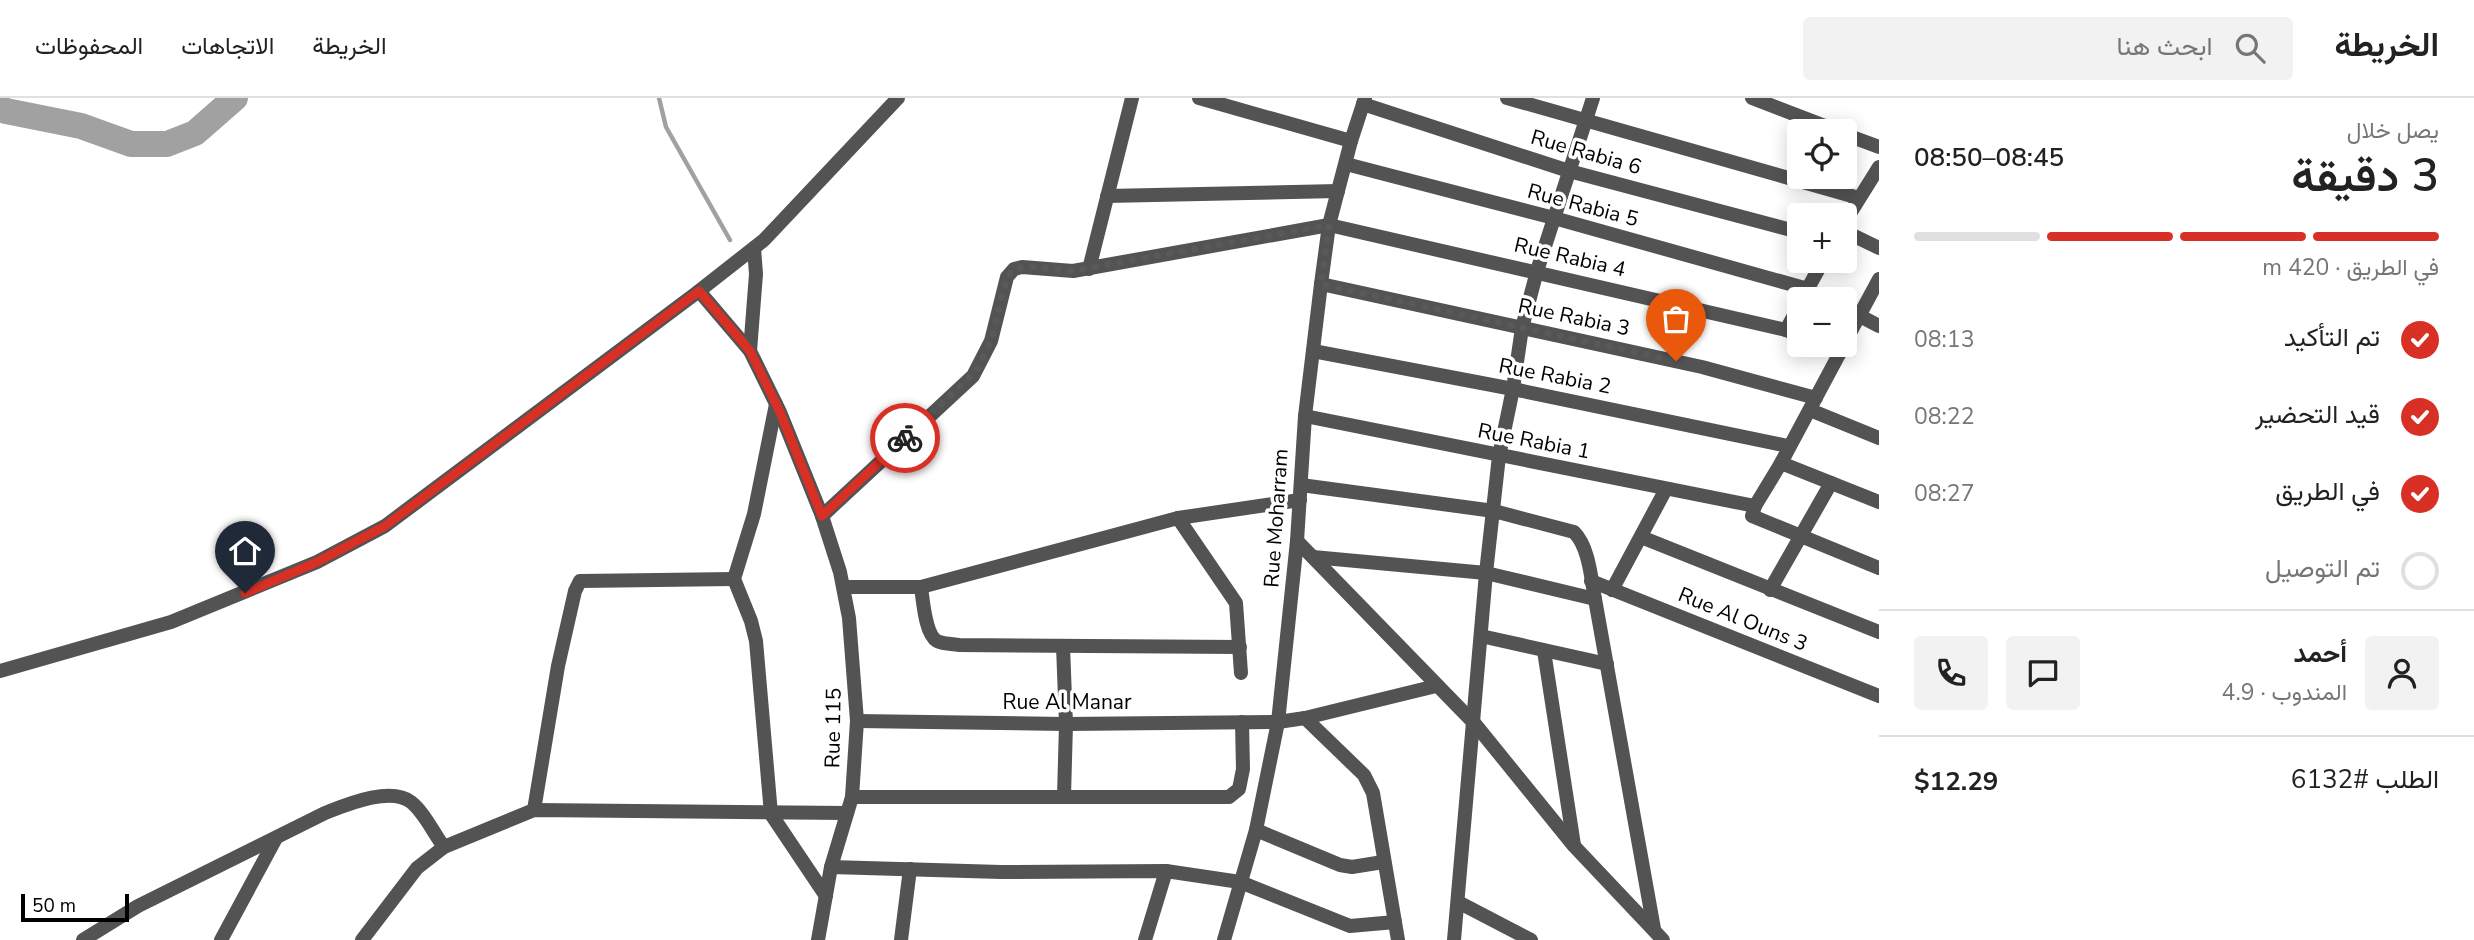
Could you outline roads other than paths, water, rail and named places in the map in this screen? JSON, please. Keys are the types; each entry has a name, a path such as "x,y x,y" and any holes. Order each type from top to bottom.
{"street":[{"path":"0,671 171,622 317,562 385,526 754,248 898,98"},
{"path":"1089,269 1132,98"},
{"path":"1199,98 1351,141"},
{"path":"1507,98 1859,198"},
{"path":"1454,940 1475,724 1480,636 1499,456 1522,328 1537,271 1593,98"},
{"path":"1752,98 1807,119"},
{"name":"Rue Moharram","path":"1224,940 1256,830 1278,722 1297,541 1305,416 1329,225 1364,101"},
{"name":"Rue Rabia 6","path":"1364,101 1569,171 1787,229"},
{"path":"1857,139 1879,147"},
{"name":"Rue Rabia 5","path":"1346,164 1554,218 1787,289"},
{"path":"1856,203 1878,171"},
{"path":"1107,196 1338,191"},
{"path":"822,516 973,376 991,341 1009,272 1022,267 1073,271 1089,269 1329,225"},
{"name":"Rue Rabia 4","path":"1329,225 1537,271 1787,332"},
{"path":"1857,237 1879,248"},
{"path":"750,351 756,274 754,248"},
{"path":"1857,321 1879,279"},
{"name":"Rue Rabia 3","path":"1321,284 1702,367 1813,404 1879,438"},
{"name":"Rue 115","path":"699,291 750,351 776,404 822,516 844,587 851,630 857,721 852,797 831,867 818,940"},
{"path":"1860,316 1879,326"},
{"name":"Rue Rabia 2","path":"1312,351 1788,446"},
{"path":"1754,510 1838,357"},
{"path":"776,404 754,514 734,579 756,641 771,814 826,896"},
{"name":"Rue Rabia 1","path":"1305,416 1666,489 1754,510 1755,519 1879,568"},
{"path":"1781,463 1879,502"},
{"path":"1770,590 1831,483"},
{"path":"1612,590 1666,489"},
{"path":"844,587 921,587 1178,518 1301,493 1494,511 1574,532 1581,542 1595,599 1658,934"},
{"path":"1178,518 1236,603 1241,673"},
{"path":"1640,537 1879,632"},
{"path":"1297,541 1475,724 1574,846 1658,934"},
{"path":"1312,557 1486,573 1595,599"},
{"path":"534,810 558,666 579,580 734,579"},
{"name":"Rue Al Ouns 3","path":"1591,581 1879,696"},
{"path":"921,587 927,622 932,637 939,642 959,645 1240,647"},
{"path":"1480,636 1607,664"},
{"path":"1063,646 1066,724 1064,796"},
{"path":"1544,651 1574,846"},
{"name":"Rue Al Manar","path":"857,721 1066,724 1278,722 1306,718 1436,686"},
{"path":"1306,718 1367,779 1373,793 1398,940"},
{"path":"852,797 1229,797 1239,789 1241,779 1242,722"},
{"path":"83,940 138,906 325,813 355,802 396,797 410,802 444,847"},
{"path":"362,940 417,867 444,847 534,810 562,808 771,814 847,813"},
{"path":"1256,830 1347,867 1383,862"},
{"path":"221,940 275,840"},
{"path":"831,867 1001,872 1166,871 1240,882 1342,924 1362,927 1395,922"},
{"path":"901,940 910,869"},
{"path":"1145,940 1166,871"},
{"path":"1458,902 1531,940"}],"waterway":[{"path":"0,108 81,126 131,144 167,144 195,133 235,98"},
{"path":"659,98 666,127 730,240"}]}
